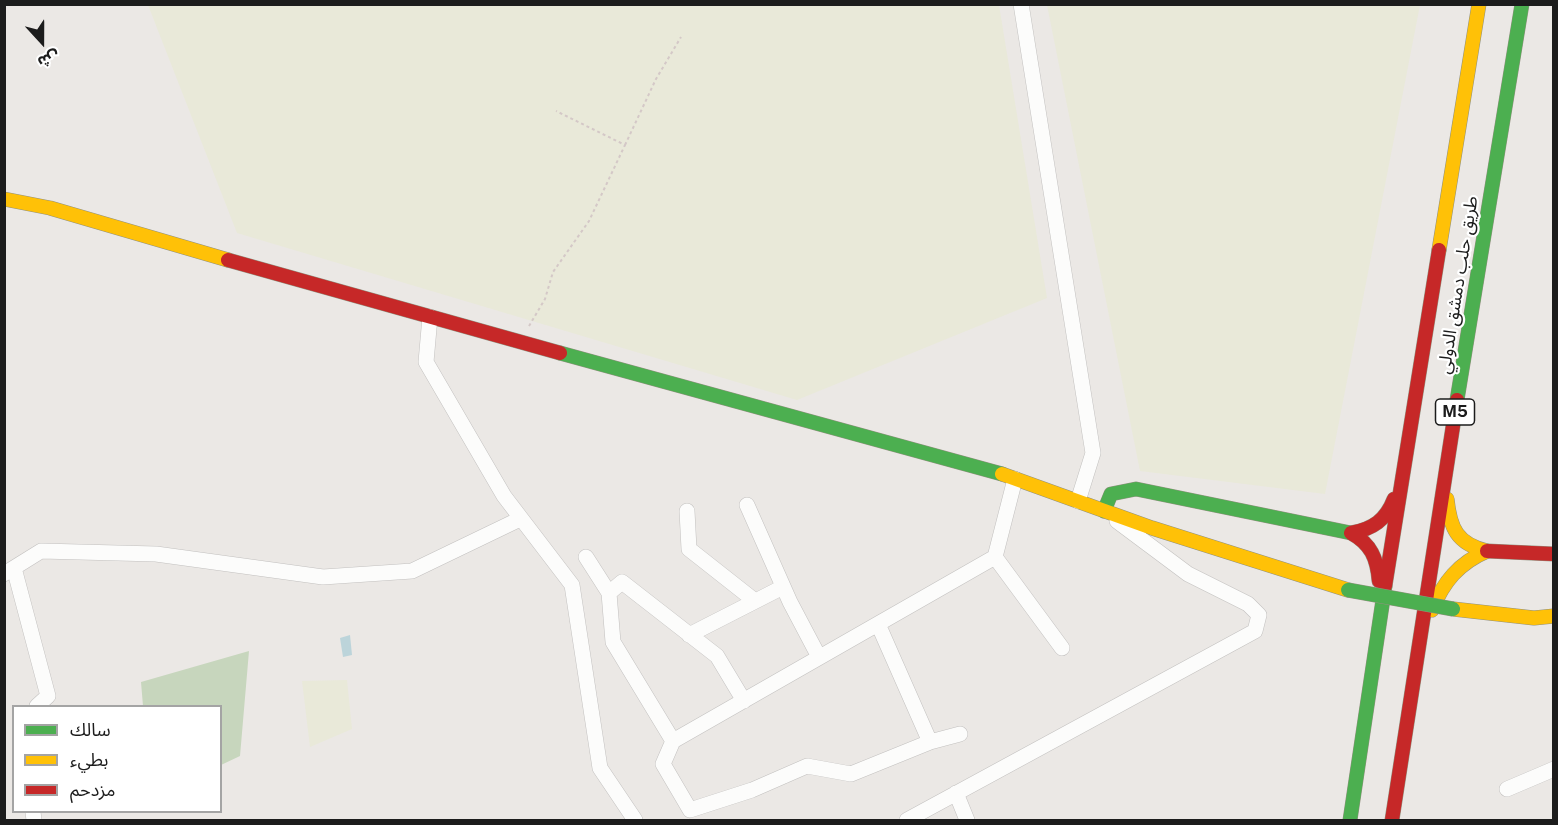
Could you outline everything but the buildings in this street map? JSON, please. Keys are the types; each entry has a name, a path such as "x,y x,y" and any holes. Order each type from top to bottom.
{"main road":[{"name":"طريق حلب دمشق الدولي","path":"1350,820 1403,466 1479,4"},
{"name":"طريق حلب دمشق الدولي","path":"1392,820 1445,473 1522,4"},
{"path":"4,199 50,208 522,343 1015,478 1104,511 1348,590 1453,609 1534,618 1554,616"},
{"path":"1351,533 1379,525 1390,510 1403,466"},
{"path":"1445,473 1448,518 1452,531 1470,548 1554,554"},
{"path":"1104,511 1111,494 1136,489 1351,533 1365,540 1372,548 1378,564 1380,618"},
{"path":"1417,654 1438,591 1468,558 1487,551"}],"street":[{"path":"1021,4 1093,453 1078,501"},
{"path":"430,317 426,362 520,519 572,585 600,768 635,820"},
{"path":"960,734 930,742 851,774 807,766 752,790 690,810 663,765 673,741 995,557 1015,478"},
{"path":"747,505 783,587 819,657"},
{"path":"687,511 689,549 755,601"},
{"path":"907,820 1255,632 1259,615 1248,604 1188,574 1104,511"},
{"path":"38,705 48,696 9,571 41,551 156,554 323,577 412,571 520,519"},
{"path":"586,557 609,593 613,642 673,741"},
{"path":"995,557 1062,648"},
{"path":"609,593 622,582 717,656 744,700"},
{"path":"689,635 783,587"},
{"path":"878,624 930,742"},
{"path":"1507,789 1554,769"},
{"path":"956,794 967,820"}],"path":[{"path":"522,343 545,299 553,272 589,221 656,79 681,37"},
{"path":"555,111 625,145"}],"green space":[{"path":"148,5 999,5 1047,298 797,400 237,233"},
{"path":"1047,5 1420,5 1325,494 1140,471"},
{"path":"249,651 240,756 222,765 222,705 143,705 141,682"},
{"path":"347,680 352,729 310,747 302,681"}],"water":[{"path":"350,635 352,655 343,657 340,638"}],"traffic: fast":[{"path":"1457,400 1522,4"},
{"path":"560,353 1002,474"},
{"path":"1104,511 1111,494 1136,489 1351,533"},
{"path":"1350,820 1385,586"},
{"path":"1348,590 1453,609"}],"traffic: slow":[{"path":"1439,250 1479,4"},
{"path":"4,199 50,208 228,260"},
{"path":"1002,474 1152,528 1348,590"},
{"path":"1432,610 1441,591 1453,575 1468,561 1487,551 1469,544 1457,533 1450,518 1447,499"},
{"path":"1453,609 1534,618 1554,616"}],"traffic: jam":[{"path":"1385,586 1439,250"},
{"path":"228,260 560,353"},
{"path":"1392,820 1457,400"},
{"path":"1379,581 1377,565 1372,552 1364,542 1351,533 1366,529 1378,522 1387,513 1394,499"},
{"path":"1487,551 1554,554"}]}
